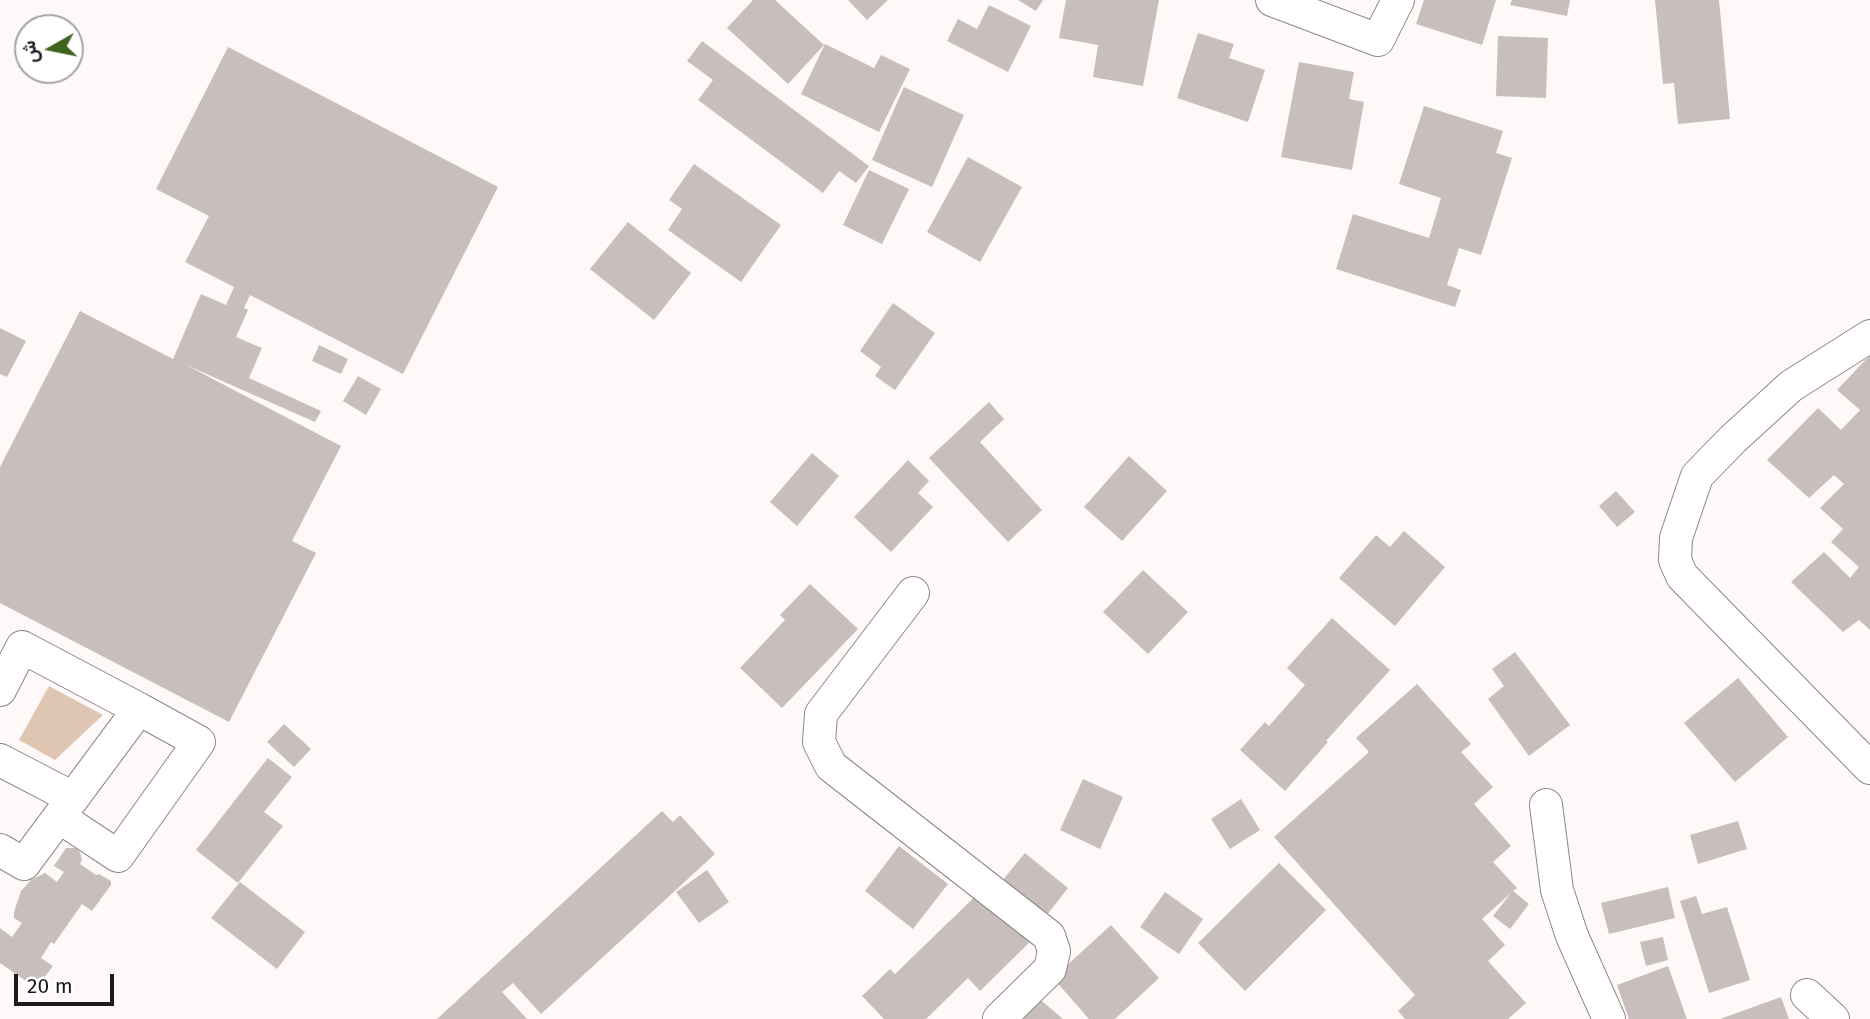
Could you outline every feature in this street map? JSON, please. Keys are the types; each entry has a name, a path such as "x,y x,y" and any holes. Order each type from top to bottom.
{"street":[{"path":"1272,0 1378,40 1398,0"},
{"path":"1870,336 1791,386 1732,439 1697,476 1676,538 1675,560 1682,576 1870,768"},
{"path":"913,593 821,714 818,742 831,766 1049,936 1054,951 1049,969 999,1019"},
{"path":"0,690 22,647 199,742 118,856 66,807 0,760"},
{"path":"0,850 24,864 139,709"},
{"path":"1546,805 1557,890 1572,936 1609,1019"},
{"path":"1807,995 1833,1019"}],"shaded area":[{"path":"49,686 103,715 55,760 19,740"}],"building":[{"path":"753,0 775,0 824,45 788,84 727,28"},
{"path":"848,0 888,0 867,20"},
{"path":"1018,0 1043,0 1036,11"},
{"path":"1066,0 1159,0 1143,86 1093,77 1098,45 1059,38"},
{"path":"1424,0 1496,0 1482,45 1416,24"},
{"path":"1512,0 1570,0 1567,16 1510,5"},
{"path":"1655,0 1719,0 1730,119 1678,124 1674,83 1663,84"},
{"path":"989,5 1031,26 1008,72 947,41 958,19 977,29"},
{"path":"1198,33 1234,44 1229,58 1265,70 1248,122 1177,98"},
{"path":"1498,36 1548,38 1546,98 1496,96"},
{"path":"702,41 869,166 856,183 839,171 823,193 698,100 713,80 687,61"},
{"path":"825,44 874,68 881,55 910,69 879,132 801,94"},
{"path":"228,47 498,187 403,374 250,295 244,308 248,310 236,337 262,348 249,378 321,411 315,422 186,365 341,446 292,541 316,553 229,722 0,603 0,467 80,311 173,359 201,294 226,305 234,287 185,262 209,216 156,189"},
{"path":"1299,62 1354,72 1349,99 1364,102 1352,170 1281,157"},
{"path":"904,87 964,115 932,187 872,160"},
{"path":"1424,106 1503,131 1496,153 1512,158 1481,255 1459,248 1447,285 1461,290 1455,307 1336,269 1353,214 1429,238 1441,198 1399,184"},
{"path":"968,157 1022,187 980,262 927,232"},
{"path":"694,164 781,225 741,282 668,230 682,209 669,200"},
{"path":"869,170 909,189 882,244 843,225"},
{"path":"628,222 691,273 654,320 590,269"},
{"path":"893,303 935,333 895,390 875,376 881,367 860,351"},
{"path":"0,328 26,341 7,377 0,374"},
{"path":"319,345 348,359 341,374 312,361"},
{"path":"1870,355 1870,630 1859,620 1843,632 1791,582 1824,552 1850,578 1859,567 1831,542 1843,529 1820,508 1844,484 1834,475 1809,498 1767,460 1818,408 1841,430 1860,410 1837,390"},
{"path":"358,376 381,389 366,415 343,401"},
{"path":"989,402 1004,419 980,442 1042,510 1008,542 929,458"},
{"path":"812,453 839,476 797,526 770,502"},
{"path":"1129,456 1167,491 1122,541 1084,507"},
{"path":"908,460 929,481 918,493 933,507 891,552 854,517"},
{"path":"1616,491 1635,512 1617,527 1599,506"},
{"path":"1404,531 1445,567 1395,626 1339,578 1376,535 1390,547"},
{"path":"1143,570 1188,612 1148,654 1103,612"},
{"path":"810,584 858,629 782,708 740,668 785,620 780,615"},
{"path":"1332,618 1390,670 1285,791 1240,750 1265,722 1269,726 1305,685 1287,668"},
{"path":"1515,652 1570,725 1529,756 1488,699 1504,686 1492,669"},
{"path":"1738,678 1788,737 1735,782 1684,723"},
{"path":"1417,684 1471,744 1461,752 1493,787 1474,804 1511,846 1493,862 1517,888 1513,891 1529,904 1510,929 1493,916 1511,893 1482,919 1505,945 1488,961 1526,1003 1508,1019 1405,1019 1398,1011 1415,995 1274,837 1369,752 1356,738"},
{"path":"284,724 311,749 294,767 267,742"},
{"path":"268,758 292,777 264,812 283,826 238,883 196,850"},
{"path":"1083,779 1123,797 1100,849 1060,830"},
{"path":"1241,799 1260,830 1230,849 1211,819"},
{"path":"662,811 673,822 680,815 715,854 541,1014 513,983 502,992 527,1019 437,1019"},
{"path":"1738,821 1747,849 1698,864 1690,835"},
{"path":"899,846 948,884 913,929 865,891"},
{"path":"66,848 75,848 80,852 80,864 111,881 111,885 92,911 82,904 54,944 51,942 41,958 53,966 36,988 0,963 0,928 12,937 22,923 14,918 21,891 31,880 45,873 57,882 64,872 54,866"},
{"path":"1025,853 1068,888 1046,916 1002,881"},
{"path":"1279,863 1326,910 1245,991 1198,943"},
{"path":"707,870 729,902 699,923 676,892"},
{"path":"240,882 305,932 277,969 211,918"},
{"path":"989,883 1038,934 980,991 968,978 926,1019 884,1019 862,996 890,969 895,974"},
{"path":"1668,887 1675,918 1609,934 1601,903"},
{"path":"1165,892 1203,919 1179,954 1140,927"},
{"path":"1696,896 1702,914 1727,907 1750,980 1709,993 1680,901"},
{"path":"1111,925 1159,978 1115,1019 1089,1019 1053,978"},
{"path":"1663,937 1668,960 1646,966 1640,942"},
{"path":"1668,966 1687,1019 1629,1019 1617,985"},
{"path":"1022,984 1063,1019 993,1019"},
{"path":"1781,997 1789,1019 1720,1019"}]}
